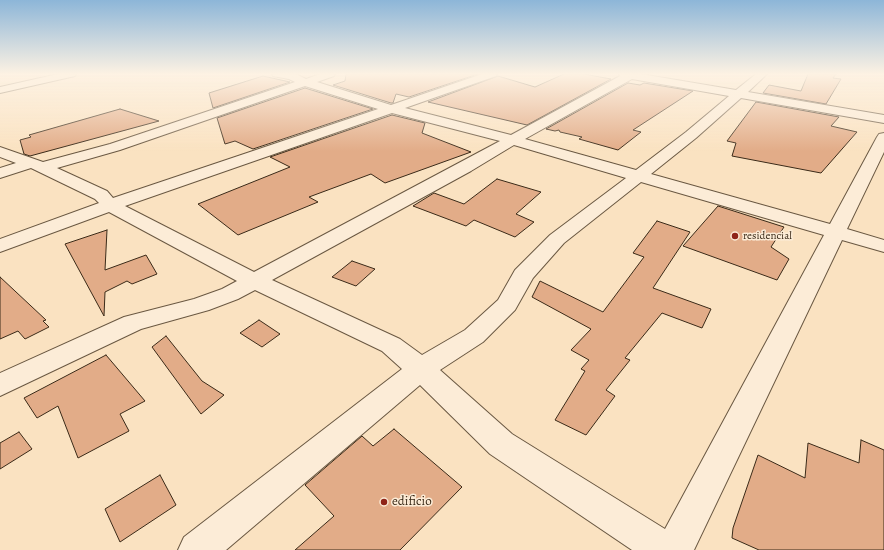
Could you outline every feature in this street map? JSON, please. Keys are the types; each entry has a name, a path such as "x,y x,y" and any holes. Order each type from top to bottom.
{"street":[{"path":"0,173 115,147 253,100"},
{"path":"362,100 637,175 884,246"},
{"path":"0,246 110,205 414,100"},
{"path":"0,385 134,323 201,306 230,294 253,280 458,171 584,100"},
{"path":"197,550 421,369 474,336 508,306 523,275 557,239 637,175 691,135 732,100"},
{"path":"772,100 884,119"},
{"path":"674,550 834,232 884,137"},
{"path":"0,152 36,165 101,195 110,205 253,280 391,345 421,369 501,444 665,550"}],"building":[{"path":"211,100 238,100 213,108"},
{"path":"271,100 343,100 373,109 253,149 235,141 225,144 217,118"},
{"path":"380,100 394,100 393,103"},
{"path":"434,100 573,100 527,125 428,102"},
{"path":"598,100 680,100 633,130 641,132 618,150 579,139 582,137 560,132 559,130 555,131 546,129"},
{"path":"801,100 829,100 826,104"},
{"path":"756,102 839,117 831,126 857,132 821,173 732,156 736,143 727,141"},
{"path":"120,109 159,121 30,156 24,154 20,140 31,137 29,135"},
{"path":"392,115 425,123 422,133 471,152 385,183 371,174 309,197 318,202 238,235 198,204 290,167 270,157"},
{"path":"497,179 541,192 516,214 534,222 515,237 474,220 466,226 413,206 434,193 464,204"},
{"name":"residencial","path":"718,206 784,227 771,247 789,259 777,280 683,246"},
{"path":"657,221 690,232 653,288 711,309 702,328 662,313 625,358 630,360 606,390 615,396 586,435 555,420 585,371 581,369 589,360 571,350 591,329 532,297 540,281 603,312 644,257 633,253"},
{"path":"107,230 105,270 146,255 157,274 132,284 127,281 105,292 104,316 65,244"},
{"path":"352,261 375,269 356,286 332,277"},
{"path":"0,277 46,320 43,321 49,327 25,339 18,331 0,339"},
{"path":"259,320 280,334 262,347 240,333"},
{"path":"166,336 202,381 224,395 201,414 152,347"},
{"path":"106,355 145,401 120,414 129,431 78,458 58,406 37,418 24,398"},
{"name":"edificio","path":"394,429 462,487 400,550 295,550 334,516 305,485 362,436 373,446"},
{"path":"19,432 32,449 0,469 0,443"},
{"path":"861,440 884,450 884,550 759,550 732,538 733,528 758,455 805,478 808,443 859,463"},
{"path":"160,475 176,505 120,542 105,509"}],"place":[{"name":"residencial","path":"735,236"},
{"name":"edificio","path":"384,502"}]}
